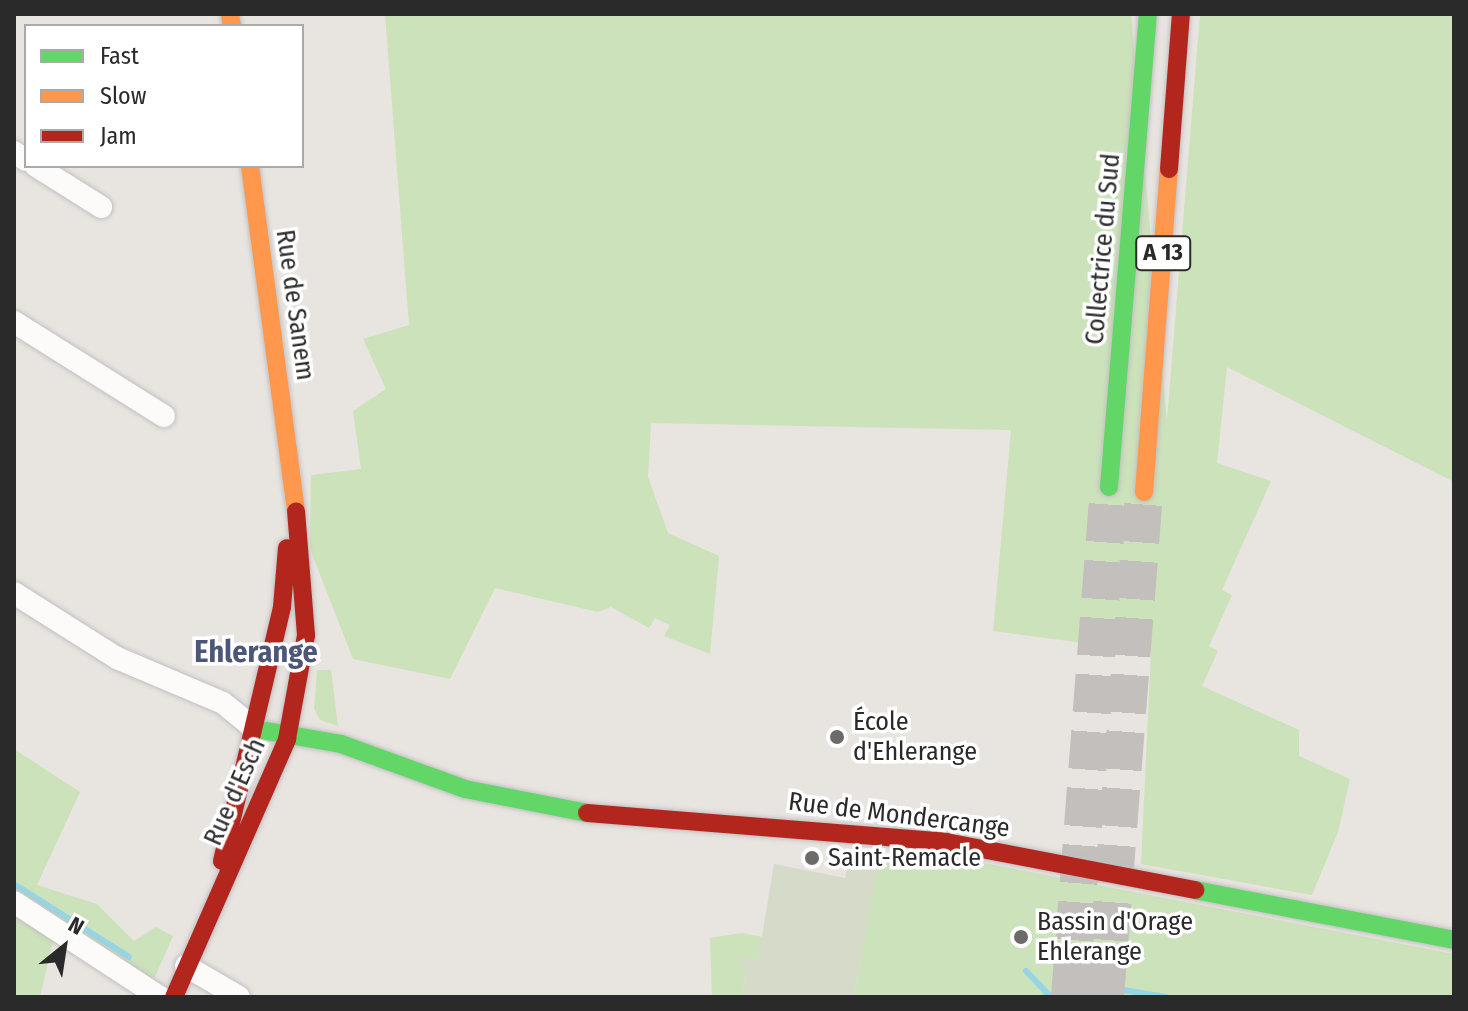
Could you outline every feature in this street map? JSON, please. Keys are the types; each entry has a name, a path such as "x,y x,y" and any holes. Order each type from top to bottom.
{"main road":[{"name":"Collectrice du Sud","path":"1109,487 1148,14"},
{"name":"A 13","path":"1144,492 1181,14"},
{"name":"Rue de Sanem","path":"250,168 307,610 295,709"},
{"name":"Rue de Sanem","path":"263,700 287,564 288,450"},
{"path":"263,700 295,709"},
{"name":"Rue d'Esch","path":"215,894 263,700"},
{"name":"Rue d'Esch","path":"174,997 215,894 258,816 295,709"},
{"name":"Rue de Mondercange","path":"295,709 341,744"},
{"name":"Rue de Mondercange","path":"255,729 287,739 341,744 465,789 560,811 946,842 1454,940"}],"street":[{"path":"39,168 101,207"},
{"path":"14,322 164,416"},
{"path":"14,593 141,672 223,703 255,729"},
{"path":"223,703 263,700"},
{"path":"14,902 160,997"},
{"path":"186,966 239,997"}],"green space":[{"path":"385,14 1131,14 1167,420 1200,14 1454,14 1454,482 1227,367 1217,463 1271,481 1222,590 1232,595 1209,646 1218,651 1202,686 1299,730 1299,756 1350,779 1338,832 1312,895 1141,864 1151,652 993,631 1011,430 651,423 648,477 668,533 719,556 710,654 664,636 670,625 655,618 649,628 611,607 598,612 495,588 450,679 353,659 310,549 311,475 361,469 353,411 386,389 363,339 409,325"},
{"path":"317,670 331,670 338,726 320,720 314,709"},
{"path":"14,749 80,792 37,885 97,904 134,941 156,927 173,936 155,977 133,979 56,929 40,997 14,997"},
{"path":"922,851 1454,954 1454,997 854,997 879,853 911,859"},
{"path":"849,858 878,862 854,997 742,997 746,975 737,956 758,960 774,864 845,878"},
{"path":"742,933 763,937 758,960 738,957 746,975 742,997 712,997 710,938"}],"waterway":[{"path":"14,884 129,957"},
{"path":"1026,971 1047,993"},
{"name":"Collectrice du Sud","path":"1044,997 1086,984 1166,997"}],"tunnel":[{"path":"1070,997 1109,487"},
{"path":"1105,997 1144,492"}],"traffic: fast":[{"path":"1109,487 1148,14"},
{"path":"255,729 341,744 465,789 587,813"},
{"path":"1195,890 1454,940"}],"traffic: slow":[{"path":"230,14 232,24"},
{"path":"250,168 296,511"},
{"path":"1144,492 1169,169"}],"traffic: jam":[{"path":"1169,169 1181,14"},
{"path":"174,997 287,739 306,635 296,511"},
{"path":"222,861 282,607 287,548"},
{"path":"587,813 946,842 1195,890"}],"place":[{"name":"École d'Ehlerange","path":"837,737"},
{"name":"Saint-Remacle","path":"812,858"},
{"name":"Bassin d'Orage Ehlerange","path":"1021,937"}],"district":[{"name":"Ehlerange","path":"256,652"}]}
